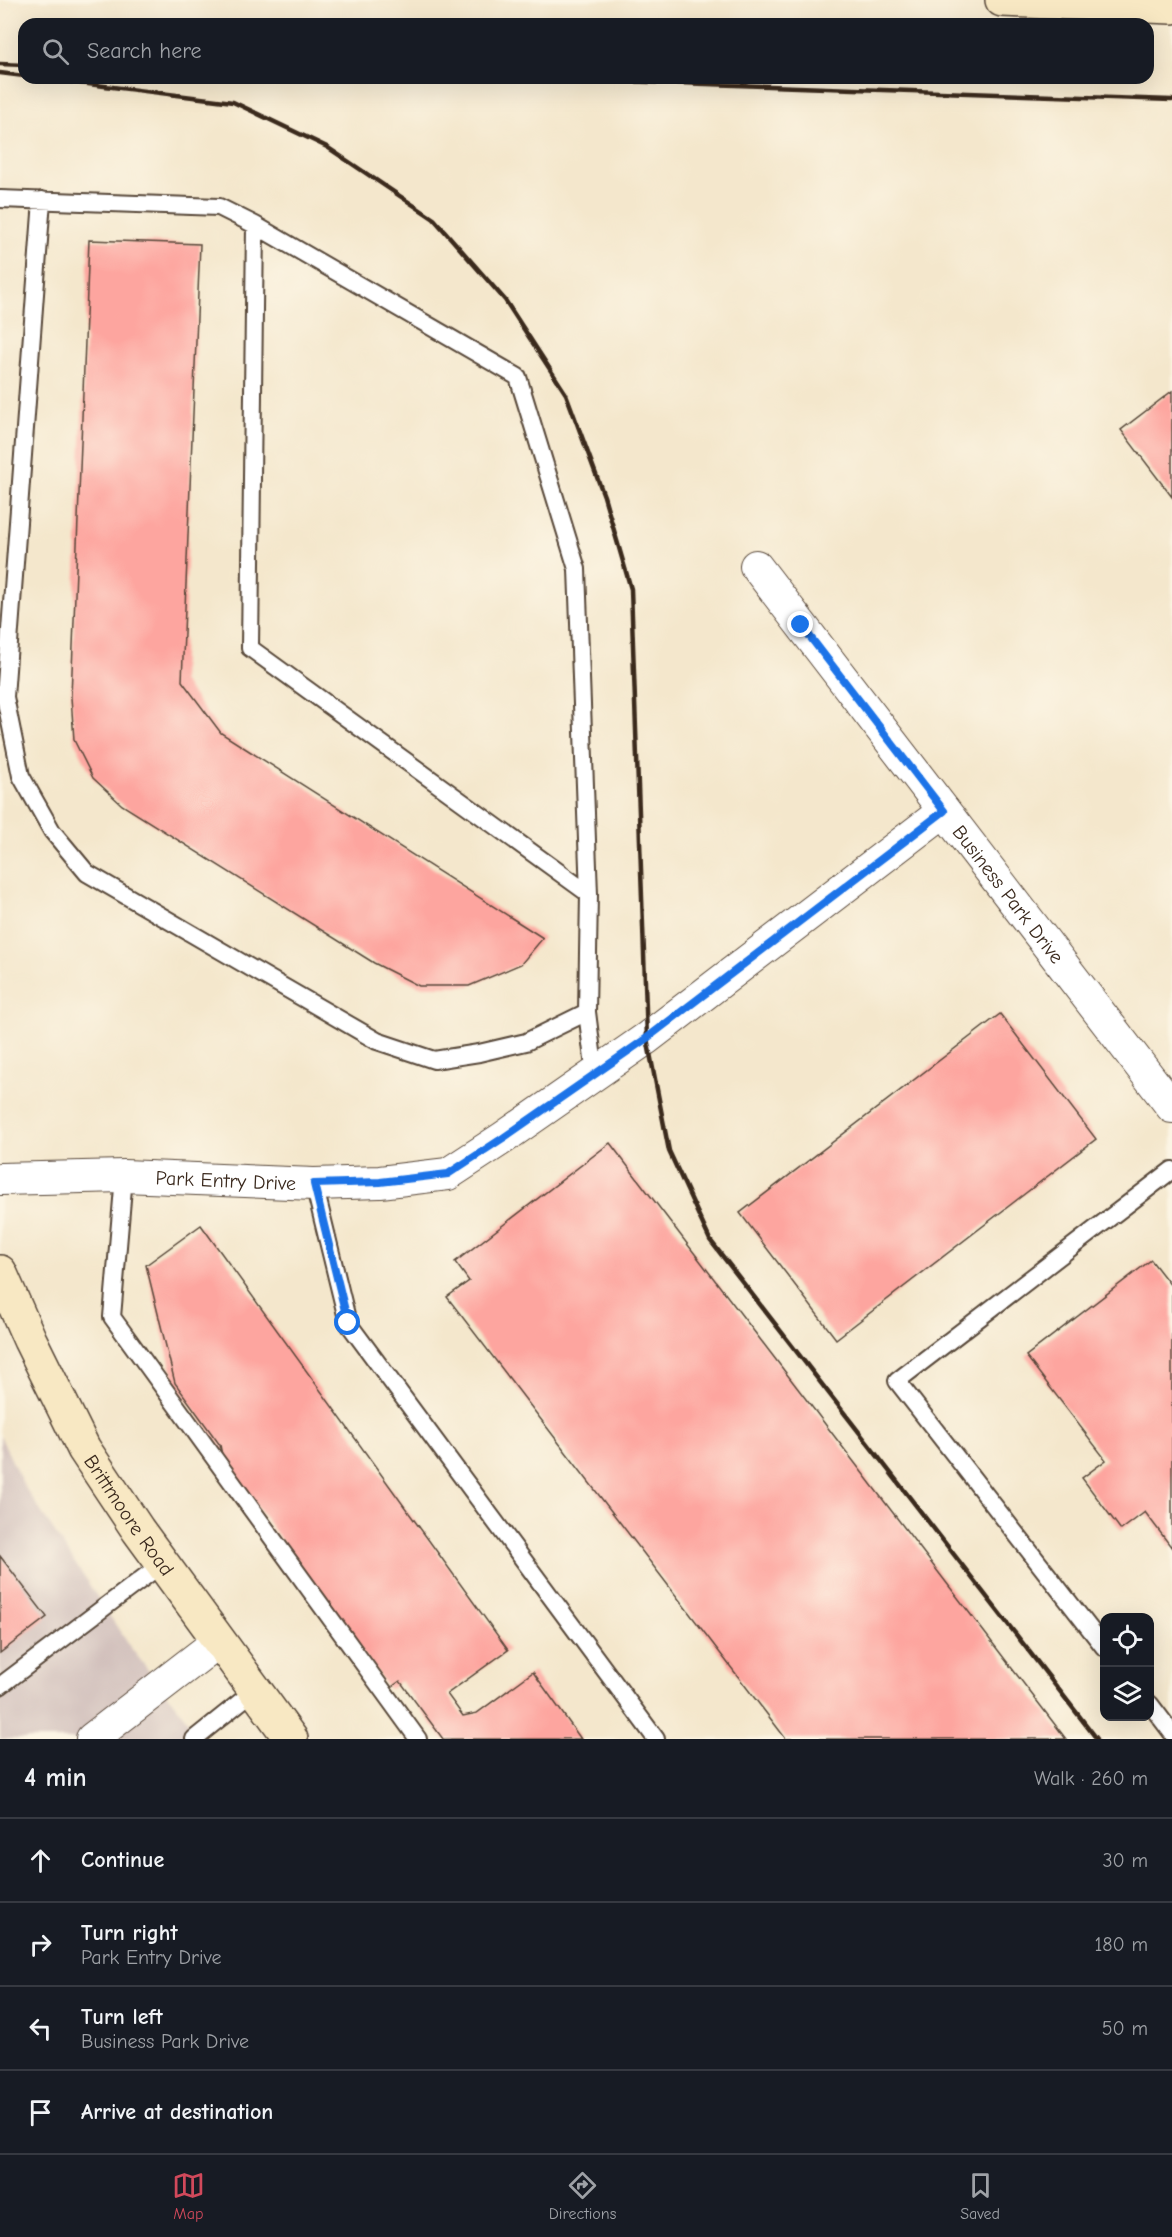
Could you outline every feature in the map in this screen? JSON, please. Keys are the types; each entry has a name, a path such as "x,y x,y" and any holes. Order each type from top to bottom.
{"main road":[{"path":"1002,0 1172,7"},
{"name":"Brittmoore Road","path":"0,1272 30,1340 84,1449 163,1563 291,1739"}],"street":[{"name":"Business Park Drive","path":"756,566 1172,1107"},
{"name":"Park Entry Drive","path":"0,1179 124,1176 314,1184 380,1182 448,1174 666,1024 944,811"},
{"path":"92,1739 219,1641"}],"lane":[{"path":"0,199 219,207 255,225 518,377 577,569 589,894 587,1012 595,1075"},
{"path":"42,200 5,697 21,776 52,831 87,873 377,1041 434,1060 526,1042 587,1012"},
{"path":"255,225 250,648 589,894"},
{"path":"1100,1642 897,1381 1172,1170"},
{"path":"124,1176 112,1317 418,1739"},
{"path":"314,1184 348,1323 656,1739"},
{"path":"0,1686 163,1563"},
{"path":"194,1739 255,1689"},
{"path":"1154,1710 1172,1733"}],"shaded area":[{"path":"0,1436 24,1486 131,1648 202,1739 0,1739"}],"building":[{"path":"89,240 200,244 182,681 221,733 543,938 521,964 469,986 419,986 374,963 122,805 93,778 74,740 71,697"},
{"path":"1172,391 1172,497 1121,430"},
{"path":"1000,1014 1096,1139 836,1339 740,1213"},
{"path":"610,1143 1066,1739 786,1739 447,1297 469,1281 455,1262"},
{"path":"201,1225 508,1650 447,1694 463,1716 477,1713 533,1672 581,1739 443,1739 400,1681 389,1689 223,1460 220,1445 175,1383 146,1265"},
{"path":"1151,1260 1172,1287 1172,1548 1145,1512 1121,1530 1082,1478 1106,1460 1026,1356"},
{"path":"0,1556 47,1617 0,1653"}],"railway":[{"path":"0,64 18,65"},
{"path":"0,73 18,75"},
{"path":"88,84 233,102 327,147 434,219 505,300 566,394 604,496 631,589 647,1038 669,1151 710,1240 1097,1739"},
{"path":"708,84 1172,100"}],"route":[{"path":"348,1323 314,1184 380,1182 448,1174 647,1038 944,811 801,625"}]}
